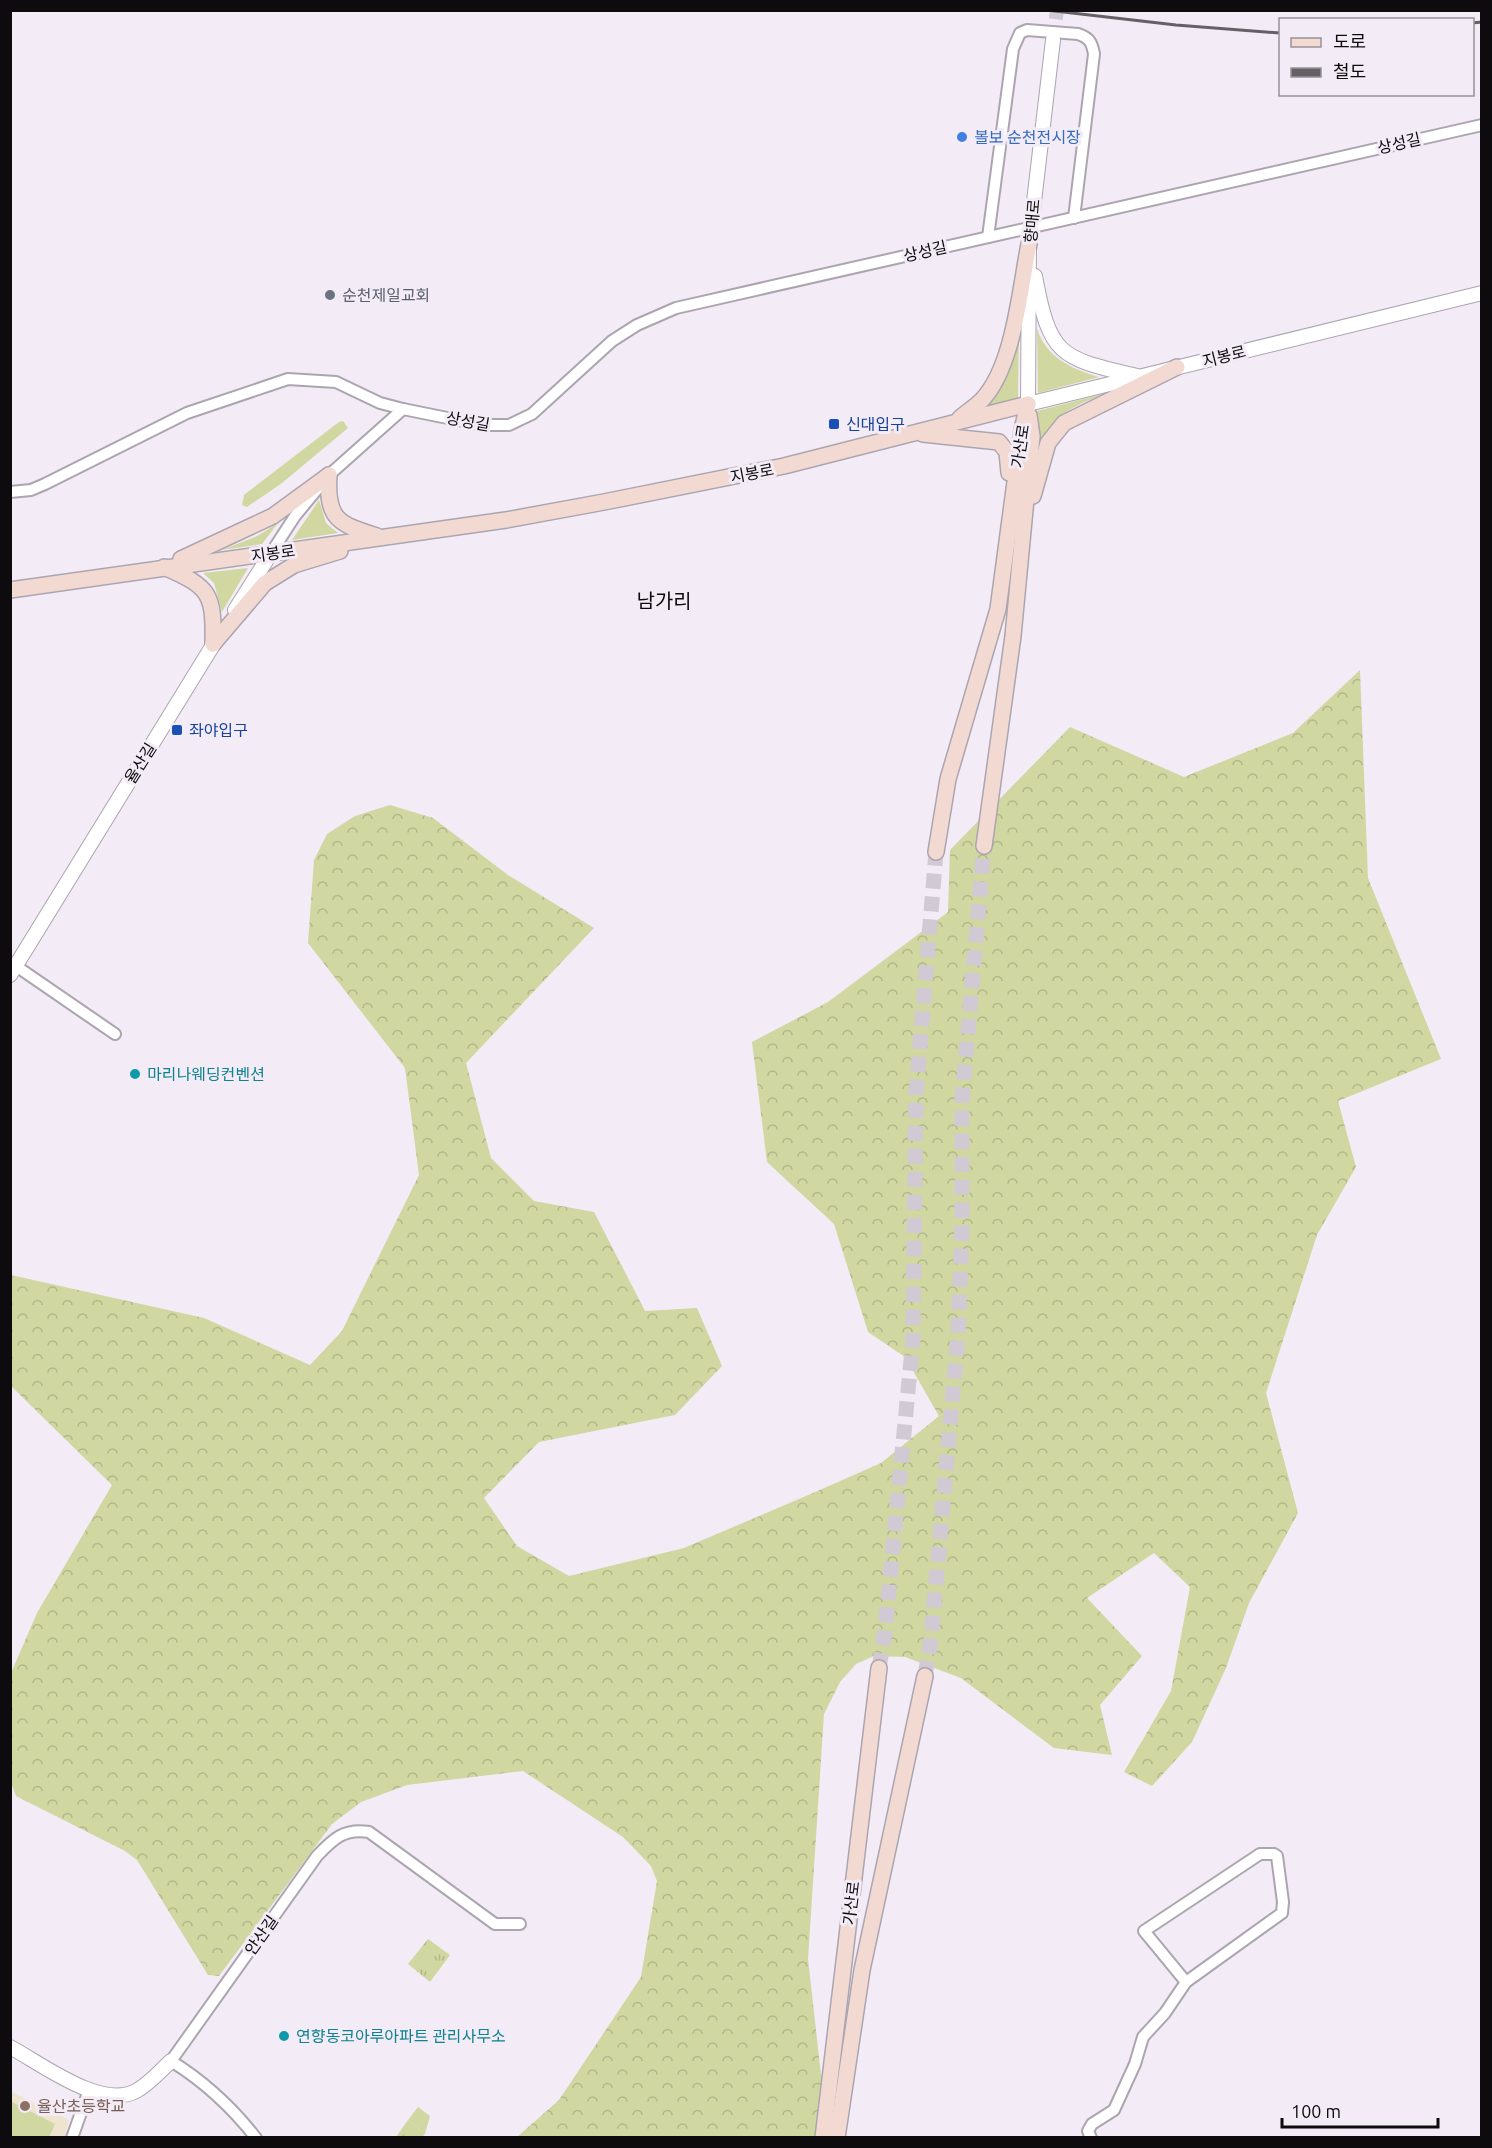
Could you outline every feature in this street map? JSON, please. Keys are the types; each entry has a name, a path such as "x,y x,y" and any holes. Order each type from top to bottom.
{"main road":[{"path":"957,421 983,399 996,379 1006,351 1029,244"},
{"path":"1013,550 1043,455 1055,432 1071,417 1108,402 1177,367"},
{"name":"지봉로","path":"10,590 383,538 604,502 784,466 1028,404"},
{"name":"가산로","path":"936,852 948,779 1013,550 1032,436 1028,404"},
{"path":"911,433 983,439 999,442 1004,447 1009,464 1013,550"},
{"path":"329,476 329,506 341,523 383,538"},
{"path":"164,567 273,516 329,476"},
{"path":"213,644 252,596 280,573 294,565 383,538"},
{"name":"가산로","path":"984,846 1013,636 1013,550"},
{"path":"164,567 196,581 204,589 214,619 213,644"},
{"name":"가산로","path":"823,2138 879,1668"},
{"name":"가산로","path":"837,2138 862,1970 925,1676"}],"street":[{"path":"988,237 1013,50 1020,33 1027,30 1078,34 1085,36 1093,46 1094,54 1074,218"},
{"name":"향매로","path":"1028,404 1029,244 1053,40"},
{"name":"상성길","path":"10,492 31,490 45,484 187,413 288,379 336,382 380,403 403,409 482,425 509,425 532,414 612,341 637,325 666,312 1482,125"},
{"path":"1029,244 1042,316 1050,336 1064,352 1089,364 1140,376"},
{"name":"지봉로","path":"1028,404 1482,293"},
{"path":"272,553 295,516 329,476 403,409"},
{"name":"율산길","path":"13,970 213,644 272,553"},
{"path":"13,970 116,1034"},
{"name":"안산길","path":"10,2047 89,2090 103,2095 125,2095 137,2090 171,2061 317,1856 336,1837 345,1832 369,1832 495,1924 520,1924"},
{"path":"1091,2138 1088,2131 1092,2124 1114,2110 1135,2064 1143,2037 1165,2013 1186,1982 1282,1913 1283,1902 1277,1857 1274,1854 1260,1854 1144,1931 1186,1982"},
{"path":"171,2061 199,2079 219,2096 234,2110 256,2138"},
{"path":"72,2138 89,2090"}],"shaded area":[{"name":"율산초등학교","path":"10,2091 69,2120 65,2137 11,2137"}],"green space":[{"path":"1037,328 1046,347 1053,354 1070,366 1099,377 1038,393"},
{"path":"1019,332 1018,398 987,406 1000,386"},
{"path":"1107,393 1068,411 1051,426 1040,450 1036,467 1037,411"},
{"path":"343,421 348,428 282,483 247,507 242,505 244,495"},
{"path":"319,500 326,523 338,533 292,540"},
{"path":"278,523 262,544 222,550 257,536"},
{"path":"248,568 222,612 214,583 203,573"},
{"path":"1360,670 1368,878 1441,1059 1338,1101 1356,1167 1317,1235 1266,1393 1298,1513 1249,1603 1226,1668 1192,1742 1152,1786 1124,1772 1171,1691 1190,1587 1154,1553 1087,1598 1142,1656 1100,1705 1112,1755 1054,1748 961,1678 905,1657 874,1656 856,1664 840,1682 824,1714 808,1959 828,2137 517,2137 559,2100 641,1977 657,1881 651,1866 623,1837 523,1771 407,1785 361,1802 332,1824 219,1976 208,1975 137,1860 125,1851 16,1796 10,1780 11,1673 37,1613 112,1485 11,1386 11,1275 204,1318 310,1365 342,1331 419,1175 405,1068 308,943 314,860 327,834 355,816 390,805 433,818 508,875 594,928 466,1063 491,1158 534,1201 594,1212 645,1311 697,1308 722,1366 675,1415 539,1442 484,1498 517,1546 569,1576 684,1548 813,1493 881,1463 939,1416 905,1357 868,1332 834,1224 767,1162 752,1042 828,1002 948,912 950,850 1070,727 1184,777 1293,733"},
{"path":"428,1939 450,1955 430,1982 408,1964"},
{"path":"10,2101 55,2124 49,2137 11,2137"},
{"path":"418,2107 430,2116 425,2134 408,2120"},
{"path":"408,2120 425,2134 422,2137 396,2137"}],"tunnel":[{"path":"1053,40 1057,10"},
{"path":"925,1676 931,1639 958,1335 962,1228 962,1101 984,846"},
{"path":"879,1668 885,1631 913,1339 916,1093 936,852"}],"railway":[{"path":"1046,10 1176,25 1279,33"},
{"path":"1474,23 1482,22"}],"place":[{"name":"볼보 순천전시장","path":"962,137"},
{"name":"순천제일교회","path":"330,295"},
{"name":"신대입구","path":"834,424"},
{"name":"좌야입구","path":"177,730"},
{"name":"마리나웨딩컨벤션","path":"135,1074"},
{"name":"연향동코아루아파트 관리사무소","path":"284,2036"},
{"name":"율산초등학교","path":"25,2106"}],"district":[{"name":"남가리","path":"664,600"}]}
